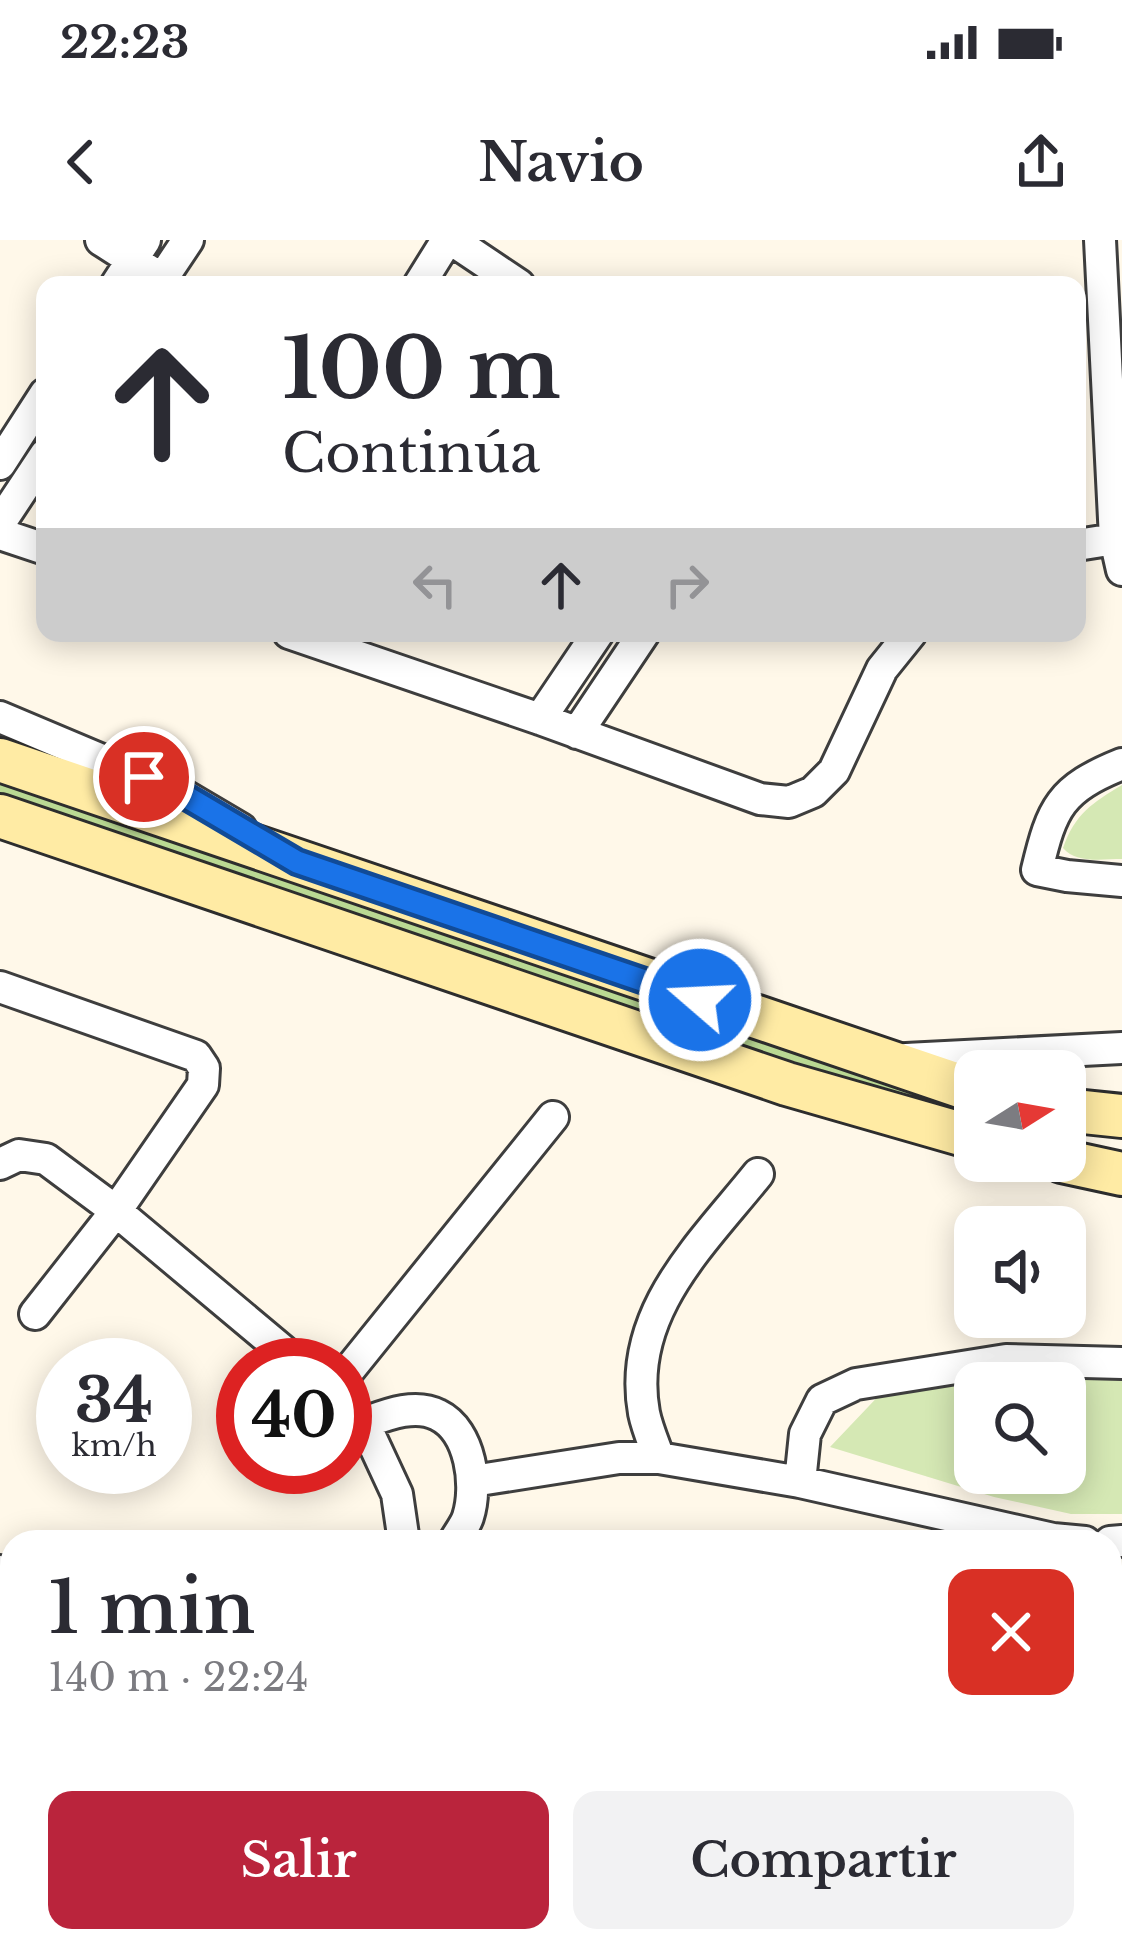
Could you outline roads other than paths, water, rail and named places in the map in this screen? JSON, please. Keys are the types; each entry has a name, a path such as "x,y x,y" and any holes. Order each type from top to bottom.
{"street":[{"path":"101,240 131,262"},
{"path":"164,276 188,240"},
{"path":"425,276 450,240 505,276"},
{"path":"1100,240 1089,285 1090,319 1122,570"},
{"path":"0,464 36,408"},
{"path":"0,523 36,469"},
{"path":"0,534 36,546"},
{"path":"1086,543 1115,539"},
{"path":"315,642 760,799 789,802 813,792 834,771 882,670 904,642"},
{"path":"540,719 592,642"},
{"path":"577,733 638,642"},
{"path":"0,717 180,793 297,862"},
{"path":"0,760 954,1084"},
{"path":"1122,764 1093,776 1061,800 1037,870 1122,881"},
{"path":"0,816 788,1084 954,1132"},
{"path":"0,987 196,1056 204,1068 203,1085 116,1211 34,1314"},
{"path":"879,1060 1122,1048"},
{"path":"1086,1112 1122,1116"},
{"path":"372,1342 553,1117"},
{"path":"9,1160 46,1159 268,1338"},
{"path":"1086,1166 1122,1174"},
{"path":"658,1458 644,1414 641,1368 651,1323 672,1282 758,1174"},
{"path":"800,1482 805,1434 823,1400 856,1384 1006,1360 1122,1363"},
{"path":"372,1412 437,1414 462,1437 473,1481 468,1518 461,1530"},
{"path":"372,1445 398,1494 402,1530"},
{"path":"473,1481 620,1458 658,1458 800,1482 1014,1530"}]}
